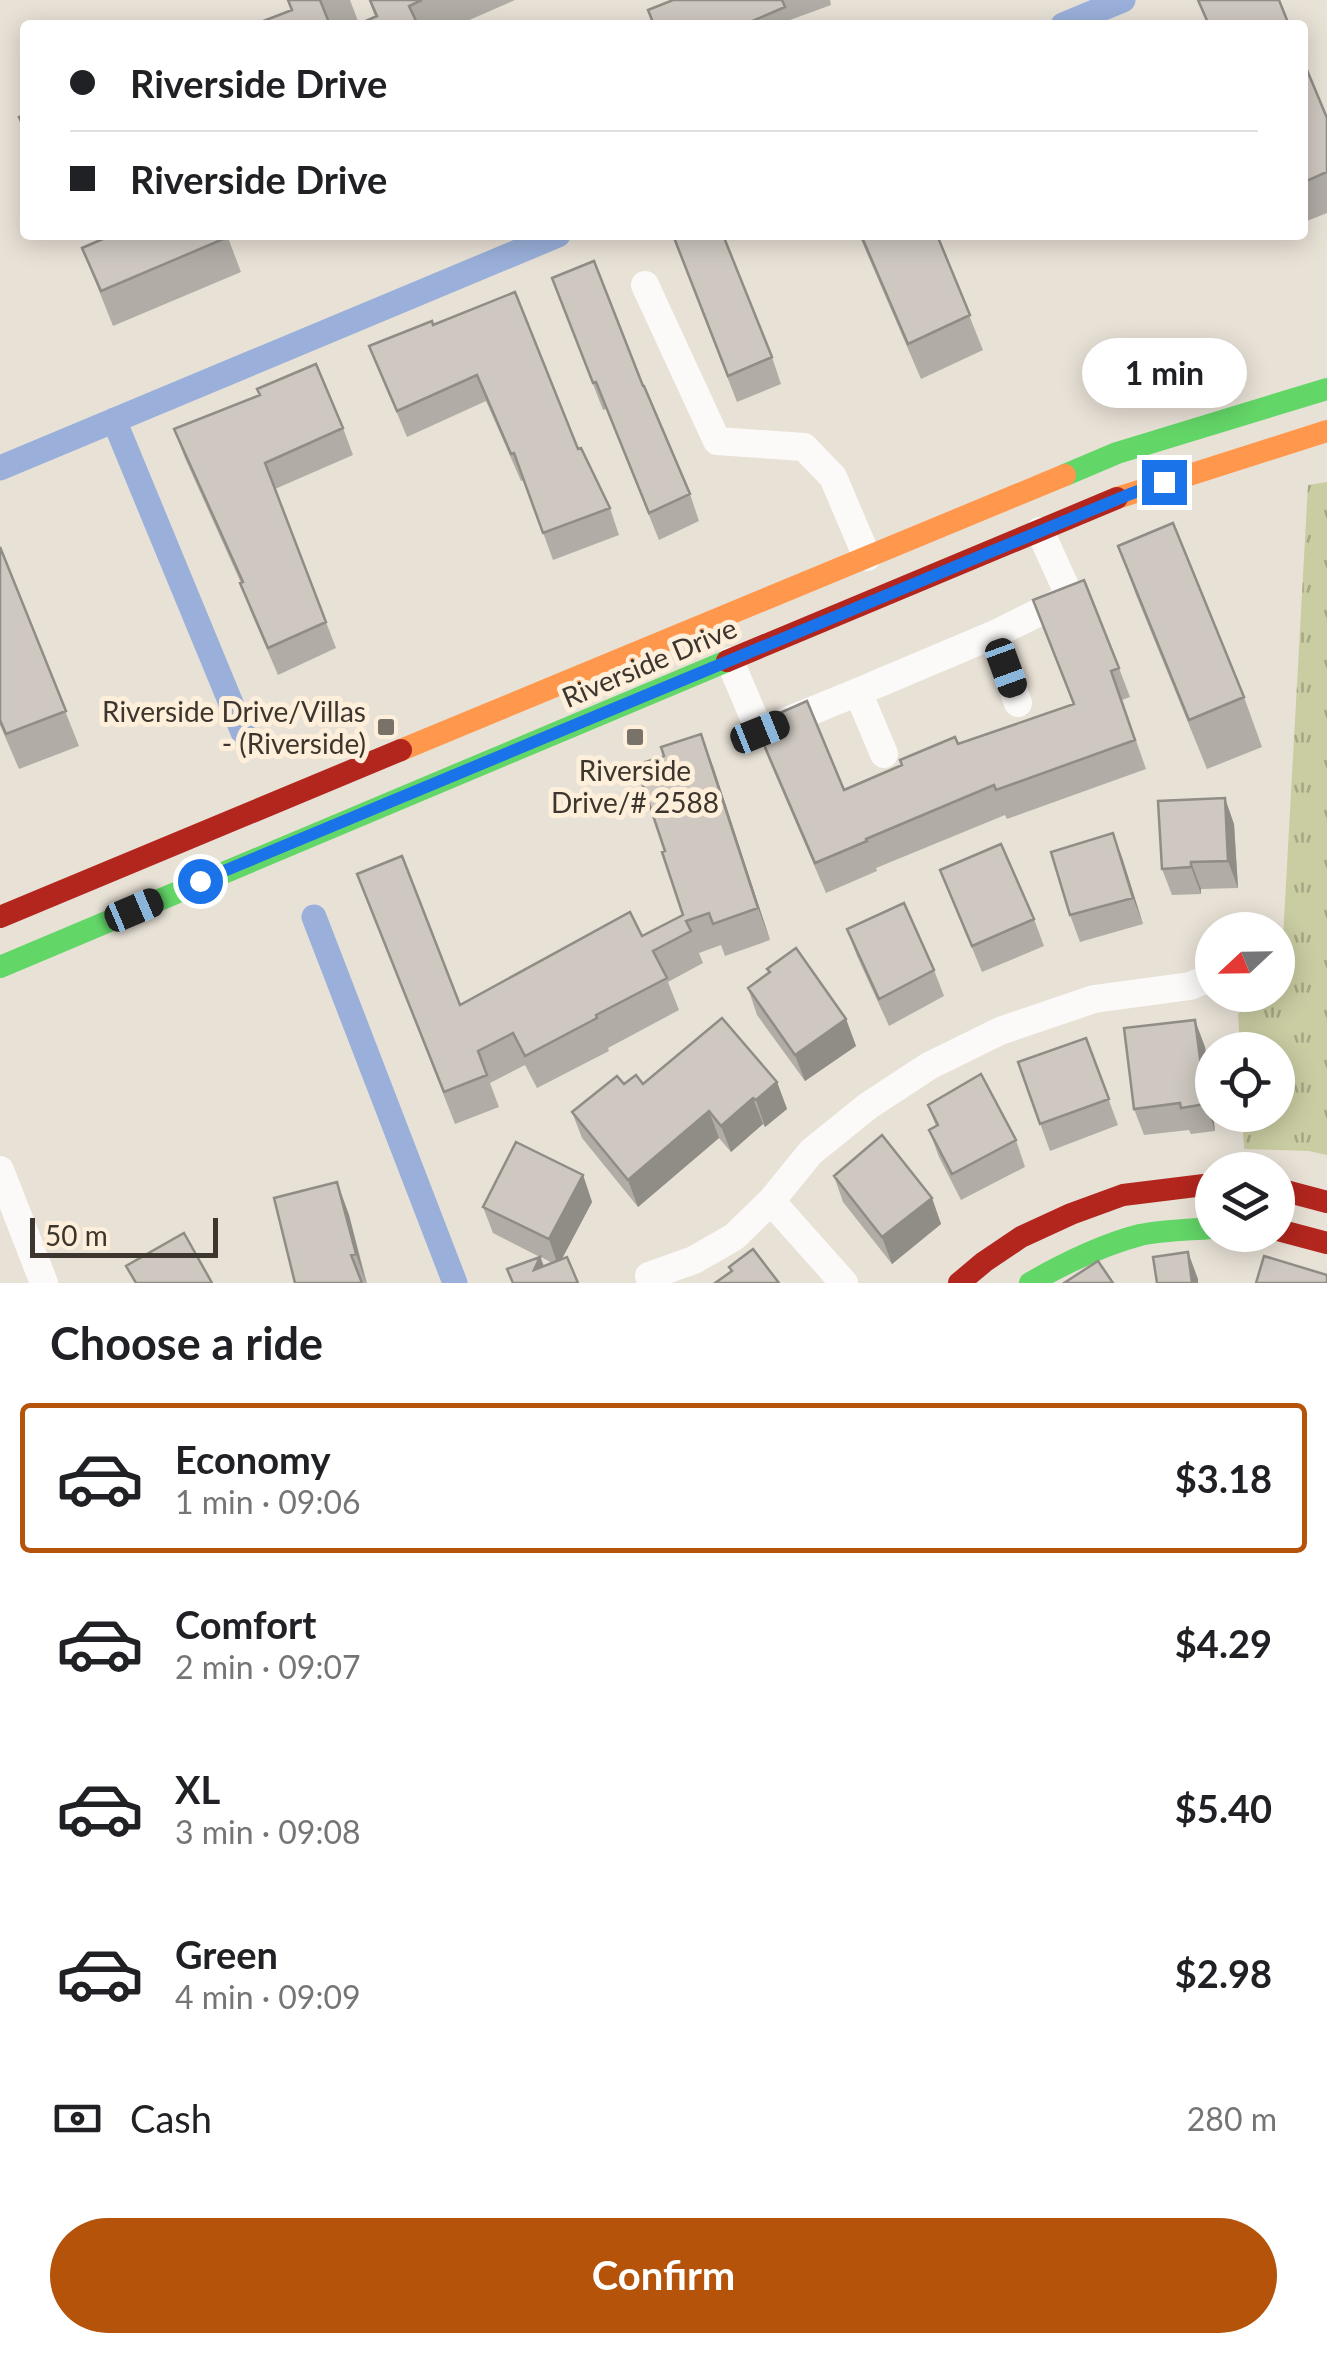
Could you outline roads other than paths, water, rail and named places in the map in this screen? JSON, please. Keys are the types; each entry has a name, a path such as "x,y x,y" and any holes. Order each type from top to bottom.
{"street":[{"path":"645,284 717,441 804,446 833,477 867,557"},
{"name":"Riverside Drive","path":"0,918 1117,453 1327,390"},
{"name":"Riverside Drive","path":"0,967 1130,494 1327,431"},
{"path":"730,661 760,732 858,692 1070,597 1040,531"},
{"path":"993,634 1018,703"},
{"path":"858,692 884,754"},
{"path":"649,1276 694,1260 734,1237 812,1152 868,1106 928,1066 1000,1030 1094,999 1195,984"},
{"path":"0,1170 44,1283"},
{"path":"958,1283 1021,1237 1071,1214 1123,1196 1195,1185"},
{"path":"1295,1197 1327,1202"},
{"path":"771,1201 844,1283"},
{"path":"1030,1283 1069,1260 1104,1246 1144,1234 1195,1230"},
{"path":"1295,1234 1327,1243"}],"waterway":[{"path":"1075,20 1123,0"},
{"path":"0,468 546,240"},
{"path":"114,420 247,742"},
{"path":"314,917 455,1283"}],"place":[{"name":"Riverside Drive/Villas - (Riverside)","path":"386,727"},
{"name":"Riverside Drive/# 2588","path":"635,737"}]}
